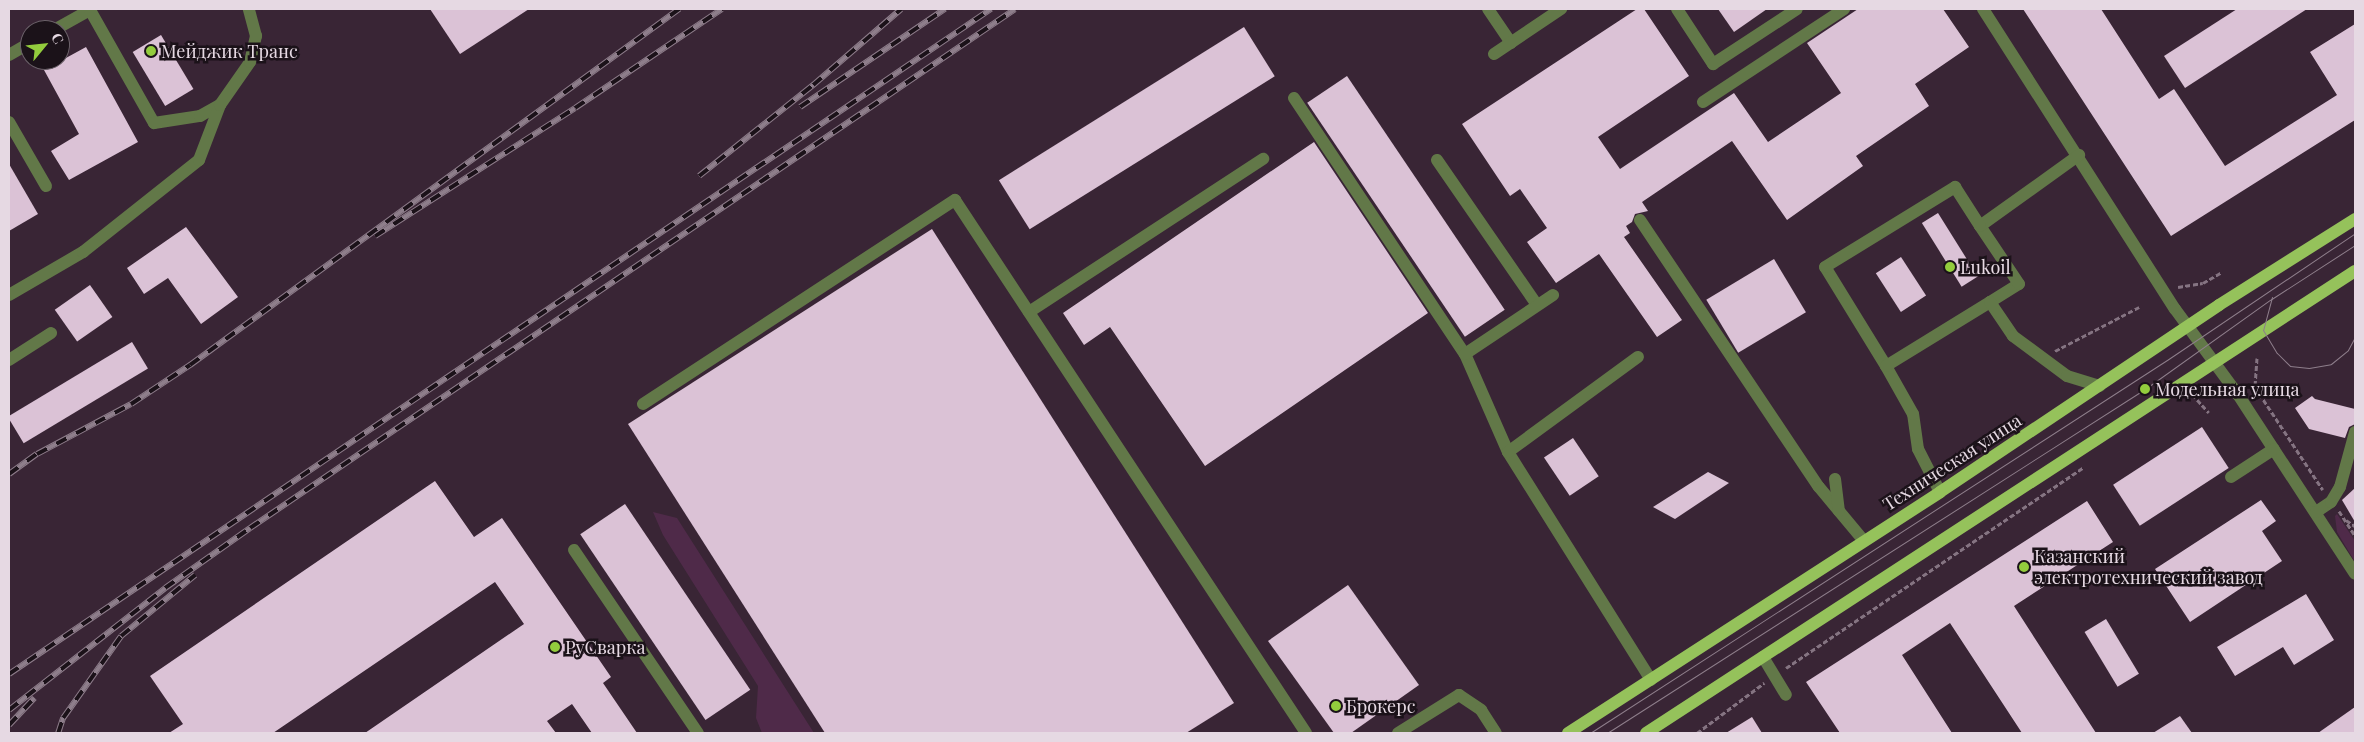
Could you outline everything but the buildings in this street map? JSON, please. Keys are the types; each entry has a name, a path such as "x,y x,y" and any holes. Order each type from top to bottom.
{"main road":[{"name":"Техническая улица","path":"1568,733 1940,492 2186,326 2355,219"},
{"path":"1646,733 2355,270"}],"street":[{"path":"9,296 83,252 199,160 220,105 250,62 256,36 249,9"},
{"path":"1488,9 1511,43"},
{"path":"1494,54 1561,9"},
{"path":"1677,9 1713,64 1797,9"},
{"path":"1703,102 1844,9"},
{"path":"1983,9 2079,155 2186,326 2274,449 2355,574"},
{"path":"70,21 90,10 154,123 200,116 220,105"},
{"path":"9,55 20,49"},
{"path":"1294,98 1465,354 1508,452 1651,680"},
{"path":"9,122 46,186"},
{"path":"1980,226 2079,155"},
{"path":"1029,312 1263,159"},
{"path":"1437,160 1537,306"},
{"path":"1886,366 2020,284 1955,187 1825,267 1913,414 1918,449 1940,492"},
{"path":"643,404 955,200 1306,733"},
{"path":"1640,220 1814,479 1864,541"},
{"path":"1465,354 1553,295"},
{"path":"1990,302 2012,336 2067,376 2099,386"},
{"path":"9,360 51,334"},
{"path":"1508,452 1638,357"},
{"path":"2316,512 2331,502 2340,488 2355,432"},
{"path":"2231,477 2274,449"},
{"path":"1836,479 1839,511"},
{"path":"574,550 698,733"},
{"path":"1763,657 1786,695"},
{"path":"1398,733 1459,696 1481,710 1496,733"}],"path":[{"path":"2173,287 2203,283 2222,272"},
{"path":"2042,358 2139,307"},
{"path":"2257,358 2255,387 2355,536"},
{"path":"2186,398 2194,393 2209,413"},
{"path":"1697,733 1775,675 2087,465"},
{"path":"2345,520 2355,526"}],"shaded area":[{"path":"653,512 677,518 814,733 762,733 756,718 758,686 663,535"},
{"path":"2337,514 2355,541 2355,562 2337,532 2335,516"}],"tram line":[{"path":"1590,733 2167,360 2355,233"},
{"path":"1607,733 2145,389 2270,300 2355,245"},
{"path":"2272,297 2263,330 2277,353 2290,366 2309,368 2331,364 2348,350 2355,337"}],"railway":[{"path":"9,474 37,454 131,404 190,365 679,9"},
{"path":"375,236 575,108 722,9"},
{"path":"699,176 813,85 901,9"},
{"path":"800,107 945,9"},
{"path":"9,674 991,9"},
{"path":"9,710 165,588 250,528 1015,9"},
{"path":"58,733 63,718 121,636 195,575"},
{"path":"9,725 34,698"}],"place":[{"name":"Мейджик Транс","path":"151,51"},
{"name":"Lukoil","path":"1950,267"},
{"name":"Модельная улица","path":"2145,389"},
{"name":"Казанский электротехнический завод","path":"2024,567"},
{"name":"РуСварка","path":"555,647"},
{"name":"Брокерс","path":"1336,706"}]}
